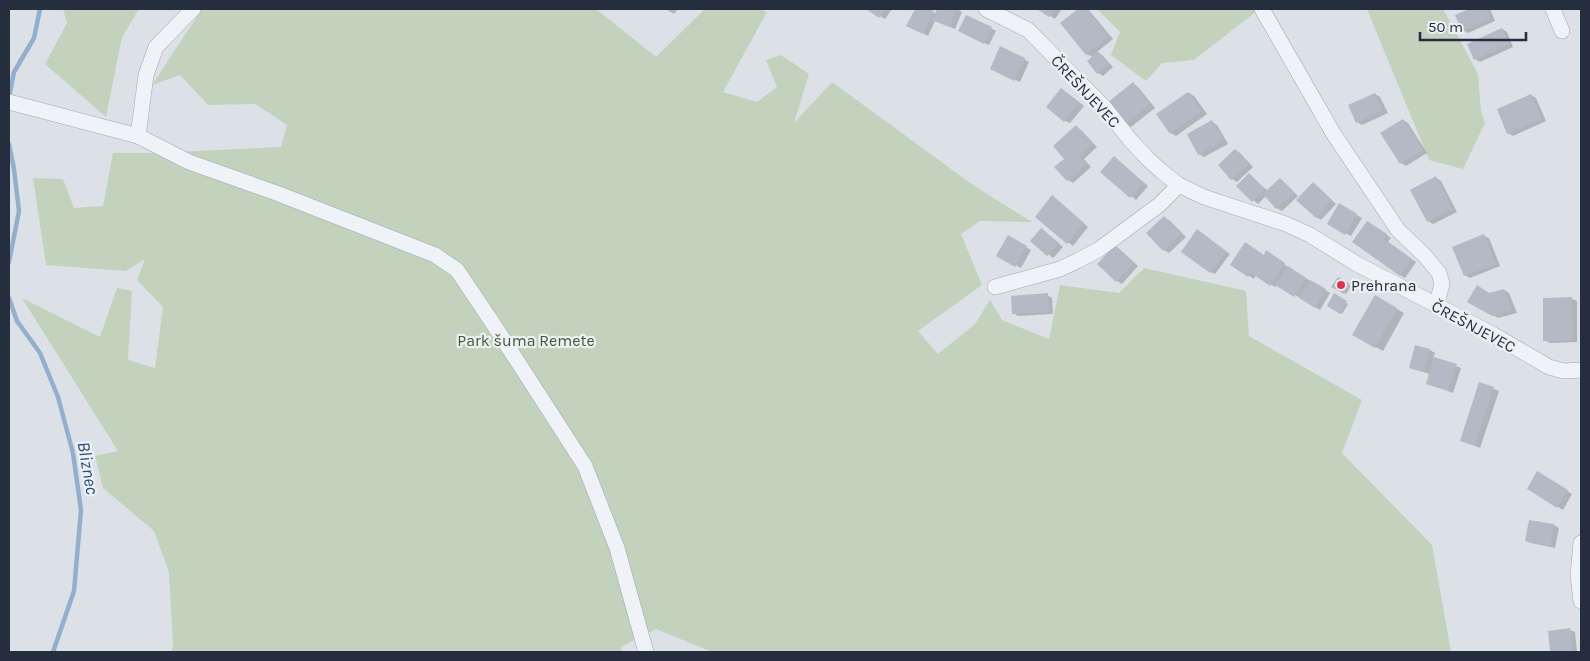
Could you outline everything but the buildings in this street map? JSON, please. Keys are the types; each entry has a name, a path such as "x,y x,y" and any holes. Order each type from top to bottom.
{"street":[{"path":"138,136 146,75 156,47 193,9"},
{"name":"ČREŠNJEVEC","path":"986,9 1028,30 1104,107 1148,159 1161,172 1179,185 1204,197 1286,224 1310,235 1357,264 1494,334 1550,366 1564,371 1581,370"},
{"path":"1262,9 1333,134 1398,230 1425,256 1439,274 1442,284 1436,306"},
{"path":"1552,9 1562,31"},
{"path":"12,103 138,136 189,162 279,194 434,255 457,270 585,466 617,548 646,652"},
{"path":"995,287 1060,269 1098,250 1159,205 1179,185"},
{"path":"1581,543 1578,575 1581,601"}],"green space":[{"path":"63,9 139,9 122,37 106,117 45,64 67,23"},
{"name":"Park šuma Remete","path":"202,9 596,9 656,57 705,9 759,9 767,12 723,92 757,102 777,87 766,60 781,55 809,74 794,123 832,82 973,185 1032,222 980,221 961,234 982,285 918,331 938,354 975,324 990,300 1002,320 1049,339 1060,285 1119,293 1144,268 1246,291 1249,336 1362,400 1342,453 1432,545 1451,652 712,652 656,629 621,647 622,652 171,652 173,646 169,572 154,531 103,488 95,456 118,451 22,298 100,337 117,288 132,291 128,360 155,368 163,307 137,280 145,259 126,271 46,265 33,178 63,179 74,208 103,206 113,153 281,147 287,125 255,104 208,105 180,75 152,85"},
{"path":"1097,9 1258,10 1194,60 1162,63 1146,81 1111,55 1120,32"},
{"path":"1367,9 1443,9 1478,74 1481,111 1485,123 1463,169 1429,160"}],"waterway":[{"name":"Bliznec","path":"9,97 14,72 34,38 40,9"},
{"name":"Bliznec","path":"9,144 19,211 9,262"},
{"name":"Bliznec","path":"9,298 17,321 40,353 58,397 73,453 81,510 74,591 53,652"}],"place":[{"name":"Prehrana","path":"1341,285"}]}
